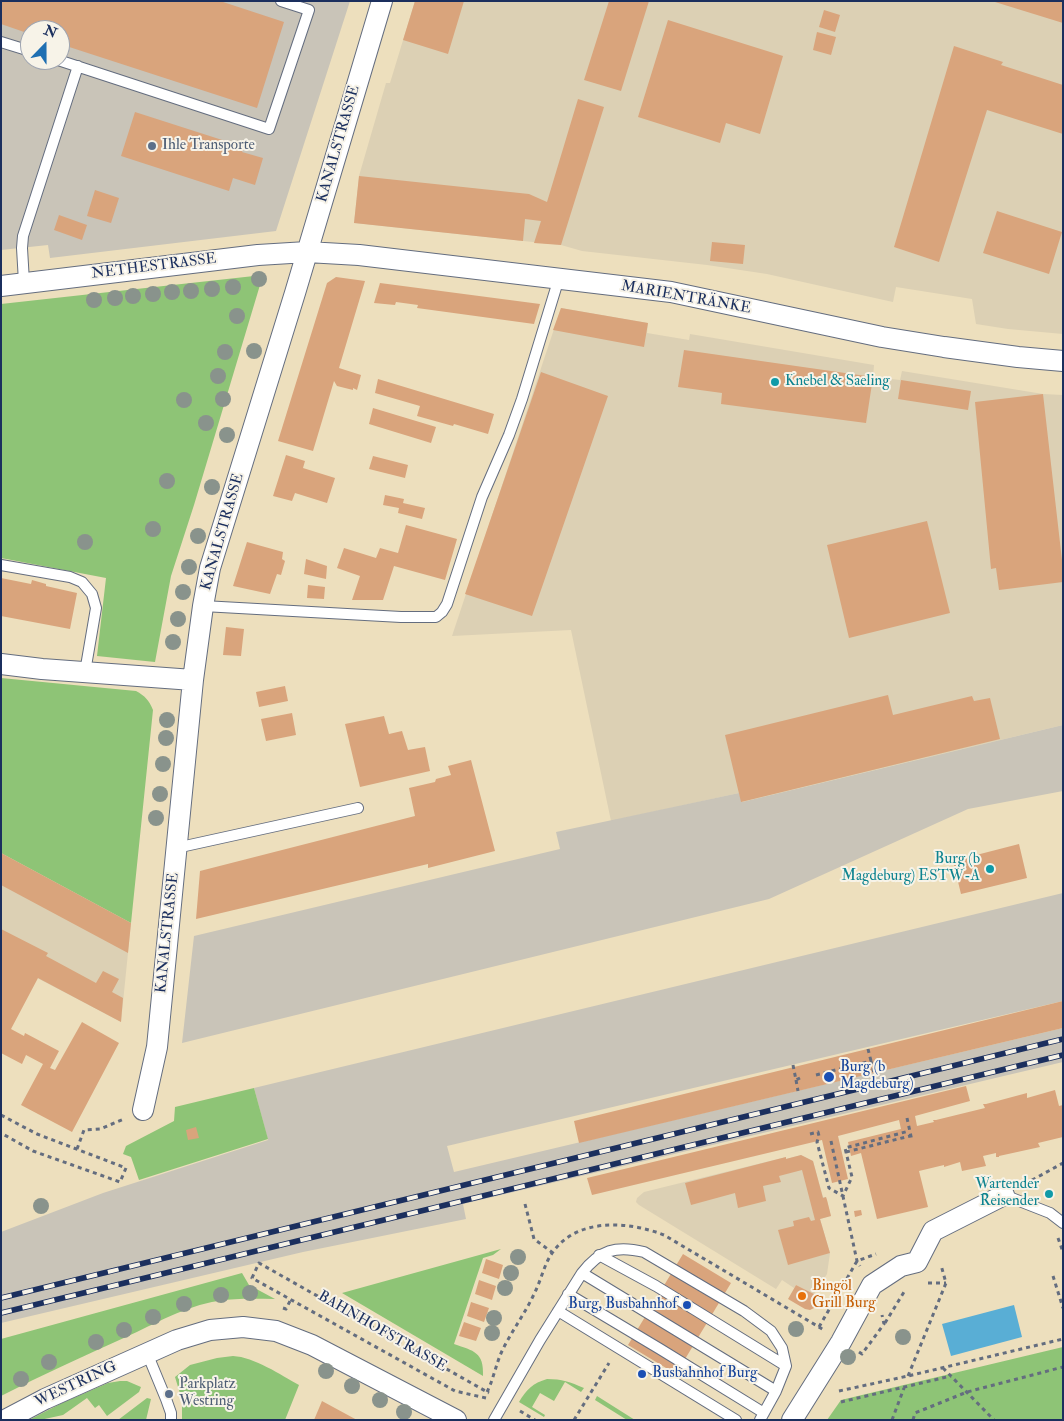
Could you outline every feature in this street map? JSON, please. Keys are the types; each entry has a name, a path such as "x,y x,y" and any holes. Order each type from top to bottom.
{"street":[{"name":"KANALSTRASSE","path":"143,1110 157,1047 193,680 210,568 382,1"},
{"name":"MARIENTRÄNKE","path":"307,252 359,254 671,292 891,339 972,351 1063,361"},
{"name":"NETHESTRASSE","path":"1,286 258,255 307,252"},
{"path":"1,664 193,680"},
{"path":"792,1420 841,1342 872,1285 901,1266 917,1262 933,1231 1004,1195"},
{"name":"WESTRING","path":"6,1420 45,1399 147,1353 198,1333 236,1327 276,1331 312,1345 456,1420"}],"lane":[{"path":"70,64 270,129 309,10 281,1"},
{"path":"1,42 20,48"},
{"path":"24,282 23,236 78,66"},
{"path":"203,606 401,617 436,617 442,612 447,604 482,497 509,435 522,399 559,278"},
{"path":"1,565 70,577 82,582 92,594 96,608 85,672"},
{"path":"176,848 358,808"},
{"path":"1004,1195 1050,1213 1063,1223"},
{"path":"494,1420 568,1294 589,1263 599,1255 616,1250 629,1248 644,1252 744,1311 771,1331 782,1348 786,1366 762,1416 660,1349 568,1294"},
{"path":"599,1255 656,1286 786,1366"},
{"path":"582,1273 776,1390"},
{"path":"558,1311 736,1420"},
{"path":"147,1353 171,1413 170,1420"}],"path":[{"path":"868,1049 874,1073"},
{"path":"816,1075 871,1061"},
{"path":"793,1065 798,1079 798,1091"},
{"path":"77,1149 84,1130 100,1129 143,1110"},
{"path":"1,1114 37,1134 126,1168 120,1182 33,1151 1,1133"},
{"path":"907,1118 912,1141"},
{"path":"810,1134 818,1132 817,1142 829,1188 844,1196 852,1178 845,1148 909,1131"},
{"path":"846,1152 910,1136"},
{"path":"831,1140 840,1181"},
{"path":"1004,1195 1063,1163"},
{"path":"525,1204 534,1239 553,1253"},
{"path":"908,1376 946,1283 933,1231"},
{"name":"BAHNHOFSTRASSE","path":"260,1263 504,1402 456,1391 252,1278 260,1263"},
{"path":"1053,1276 1063,1308"},
{"path":"928,1283 946,1283"},
{"path":"884,1324 904,1291"},
{"path":"515,1328 519,1330"},
{"path":"839,1391 1063,1339"},
{"path":"913,1420 915,1413 967,1392 1063,1367"},
{"path":"943,1368 994,1420"},
{"path":"841,1402 950,1376"},
{"path":"892,1420 904,1387"}],"shaded area":[{"name":"Ihle Transporte","path":"1,1 350,1 276,231 50,258 48,245 1,250"},
{"path":"415,1 1063,1 1063,334 976,324 972,299 896,287 893,302 767,274 707,265 582,251 561,245 354,223 359,176 386,83 390,83"},
{"path":"561,308 648,323 647,333 689,340 690,334 874,365 873,377 900,380 902,371 1043,394 1063,395 1063,725 741,802 739,793 611,821 571,630 452,636"},
{"path":"1063,725 1063,791 968,809 769,899 182,1043 194,936 560,849 556,832 739,793 742,802"},
{"path":"1,853 131,923 121,1022 1,959"},
{"path":"1063,893 1063,1001 447,1146 454,1172 1063,1028 1063,1062 463,1204 466,1219 303,1252 1,1323 1,1232 103,1193 268,1140 254,1088"},
{"path":"801,1155 813,1161 823,1197 826,1197 831,1216 820,1219 830,1253 827,1274 814,1294 796,1285 794,1288 782,1280 776,1289 636,1202 637,1198 644,1192"}],"green space":[{"path":"263,275 171,576 155,662 97,656 106,578 1,558 1,304"},
{"path":"1,678 136,691 150,704 153,710 131,923 1,853"},
{"path":"254,1088 268,1139 139,1180 131,1157 123,1154 126,1146 174,1121 175,1107"},
{"path":"501,1249 493,1255 483,1258 454,1344 472,1351 480,1357 483,1376 342,1293"},
{"path":"242,1273 249,1285 275,1299 225,1300 206,1303 182,1311 1,1396 1,1339"},
{"path":"1063,1347 1063,1420 827,1420 841,1400"},
{"path":"233,1356 258,1363 299,1385 285,1420 182,1420 182,1400 175,1377 190,1365"},
{"path":"547,1379 566,1381 584,1388 581,1392 565,1382 554,1401 540,1393 532,1407 545,1415 544,1417 519,1402 530,1388"},
{"path":"127,1381 141,1387 139,1392 107,1416 99,1405 95,1408 87,1398 63,1415 40,1420 29,1420 108,1383"},
{"path":"597,1396 635,1420 627,1420 595,1400"},
{"path":"147,1398 151,1399 146,1420 118,1420"}],"water":[{"path":"1014,1305 1022,1337 951,1356 942,1324"}],"building":[{"path":"1,1 220,1 284,22 257,108 70,47 70,20 20,20 20,31 1,24"},
{"path":"415,1 464,1 448,54 403,40"},
{"path":"609,1 649,1 621,91 584,80"},
{"path":"1063,1 1063,23 995,2"},
{"path":"824,10 840,15 835,32 819,27"},
{"path":"668,20 783,56 760,134 726,123 720,143 638,117"},
{"path":"817,32 836,37 831,55 813,50"},
{"path":"954,46 1003,62 1001,65 1063,85 1063,134 987,110 939,262 894,247"},
{"path":"578,99 604,107 561,245 534,243 541,221 525,219 523,241 354,223 359,176 529,194 547,202"},
{"path":"135,112 244,147 242,152 263,158 255,185 233,178 229,191 121,156"},
{"path":"95,190 119,198 111,223 87,216"},
{"path":"997,211 1062,232 1049,274 983,253"},
{"path":"59,215 87,225 82,240 54,230"},
{"path":"712,242 745,245 743,264 710,261"},
{"path":"336,277 365,281 339,368 361,375 357,390 337,386 334,381 313,451 278,441 327,283"},
{"path":"380,283 540,304 534,324 417,308 418,305 396,302 395,305 374,303"},
{"path":"561,308 648,323 644,347 553,330"},
{"name":"Knebel & Saeling","path":"684,350 873,377 866,423 721,404 722,393 678,387"},
{"path":"541,372 608,396 532,616 465,594"},
{"path":"378,379 494,414 488,434 417,416 420,406 375,393"},
{"path":"901,380 971,391 968,410 898,399"},
{"path":"1043,394 1063,582 999,590 996,568 991,569 975,402"},
{"path":"373,408 436,427 431,443 369,424"},
{"path":"286,455 305,461 303,468 335,478 327,503 295,493 292,501 273,496"},
{"path":"373,456 408,465 405,478 369,469"},
{"path":"385,495 404,499 403,503 425,508 422,519 398,513 399,508 383,505"},
{"path":"927,521 950,613 849,638 827,545"},
{"path":"406,525 457,539 445,580 394,566 383,600 352,600 360,576 337,568 344,548 376,558 380,548 398,553"},
{"path":"247,542 283,552 282,559 285,561 281,575 277,574 270,594 233,586"},
{"path":"306,559 327,566 326,579 304,574"},
{"path":"1,578 31,584 32,580 46,584 46,586 77,593 70,629 1,616"},
{"path":"308,585 325,587 324,599 307,598"},
{"path":"226,627 244,629 241,656 223,655"},
{"path":"285,686 288,701 259,707 256,692"},
{"path":"888,695 893,715 972,696 974,701 990,698 1000,739 741,802 725,735"},
{"path":"292,713 296,735 266,741 261,719"},
{"path":"384,716 389,734 402,731 408,750 425,747 430,771 360,787 345,724"},
{"path":"471,760 495,851 428,868 428,864 196,919 200,871 415,816 409,788 435,782 436,779 451,775 448,766"},
{"name":"Burg (b Magdeburg) ESTW-A","path":"1019,844 1027,878 961,894 953,861"},
{"path":"1,853 131,923 128,953 1,885"},
{"path":"1,929 48,953 46,956 96,983 103,971 119,979 112,992 123,998 121,1022 38,978 11,1029 24,1036 25,1033 59,1051 50,1068 55,1070 82,1022 119,1043 72,1132 21,1105 43,1064 26,1055 22,1064 1,1053"},
{"path":"1063,1001 1063,1028 579,1143 574,1121"},
{"path":"966,1086 970,1101 915,1116 917,1126 934,1122 933,1120 985,1108 983,1104 1027,1093 1027,1098 1055,1090 1059,1106 1063,1105 1063,1137 1038,1143 1040,1147 999,1157 996,1157 996,1153 983,1156 986,1166 962,1171 960,1162 919,1171 928,1207 877,1219 861,1153 851,1156 848,1142 901,1129 899,1120 838,1136 848,1179 832,1183 822,1140 592,1195 587,1178"},
{"path":"196,1127 199,1138 188,1140 186,1130"},
{"path":"801,1155 813,1161 823,1198 826,1197 827,1200 831,1216 820,1219 830,1253 788,1265 778,1230 794,1226 793,1221 809,1217 811,1221 815,1220 802,1170 779,1176 781,1182 763,1186 766,1201 738,1208 735,1193 691,1205 685,1183 786,1157 786,1159"},
{"path":"861,1210 862,1215 855,1217 854,1211"},
{"path":"683,1254 731,1283 676,1374 628,1345"},
{"path":"486,1259 503,1265 499,1279 482,1273"},
{"path":"479,1280 496,1286 492,1300 475,1294"},
{"name":"Bingöl Grill Burg","path":"796,1285 814,1294 817,1299 817,1305 814,1308 810,1310 805,1309 788,1299"},
{"path":"471,1302 489,1308 484,1322 467,1316"},
{"path":"464,1322 481,1328 476,1341 459,1336"},
{"path":"322,1401 357,1420 314,1420"}],"railway":[{"path":"1,1298 1063,1039"},
{"path":"1,1313 1063,1055"}],"place":[{"name":"Ihle Transporte","path":"152,146"},
{"name":"Knebel & Saeling","path":"775,382"},
{"name":"Burg (b Magdeburg) ESTW-A","path":"990,869"},
{"name":"Burg (b Magdeburg)","path":"829,1077"},
{"name":"Wartender Reisender","path":"1049,1194"},
{"name":"Bingöl Grill Burg","path":"802,1296"},
{"name":"Burg, Busbahnhof","path":"687,1305"},
{"name":"Busbahnhof Burg","path":"642,1374"},
{"name":"Parkplatz Westring","path":"169,1394"}]}
